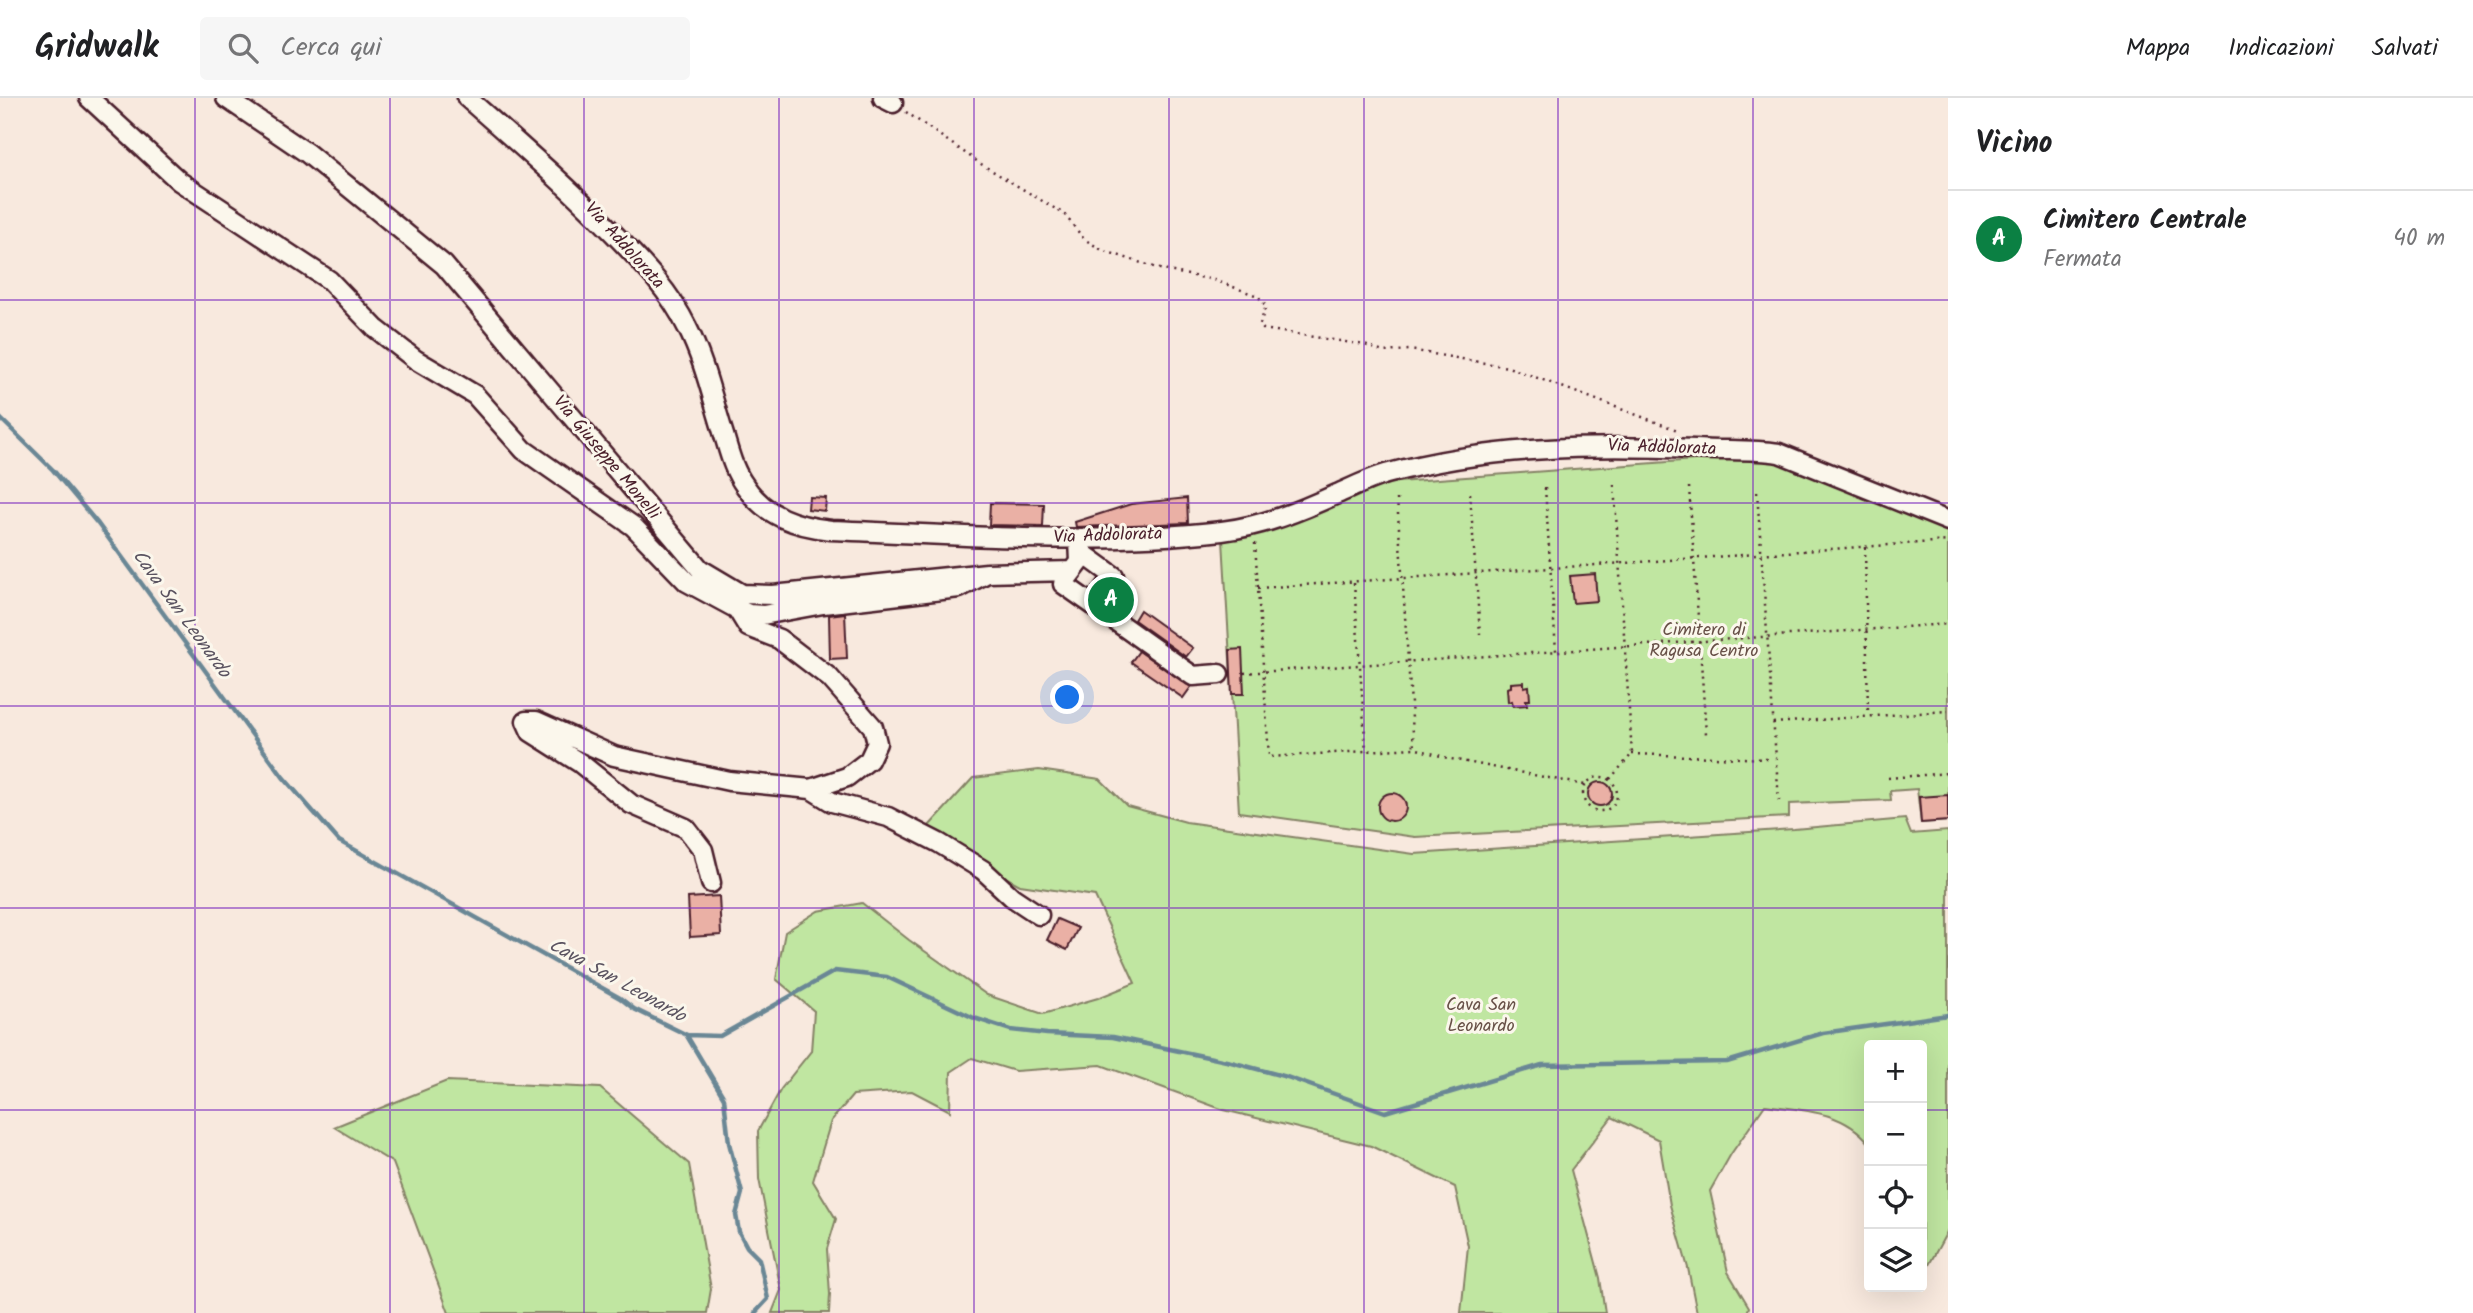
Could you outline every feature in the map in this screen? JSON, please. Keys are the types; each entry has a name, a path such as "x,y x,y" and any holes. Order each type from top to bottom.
{"street":[{"path":"89,98 179,181 329,279 375,328 416,360 475,395 524,450 633,526 687,582 737,609 749,614 763,615 823,604 959,588 987,573"},
{"name":"Via Giuseppe Monelli","path":"226,98 307,153 444,265 700,569 721,583 742,594 773,595 987,573 1073,571"},
{"name":"Via Addolorata","path":"467,98 578,196 658,280 688,328 700,358 733,466 744,485 770,512 786,521 806,527 1080,546 1221,531 1259,524 1296,512 1381,475 1432,461 1472,455 1609,445 1710,450 1750,449 1779,453 1943,514"},
{"path":"1080,546 1080,562 1063,584 1193,676 1219,674"},
{"path":"1080,546 1114,576 1093,606"},
{"path":"711,883 704,850 686,828 631,804 580,763 531,732 526,721 536,721 614,756 729,780 811,789 847,777 869,760 877,743 873,727 830,678 779,639 748,627 737,609"},
{"path":"811,789 832,802 888,817 939,843 983,870 1012,897 1039,915"}],"path":[{"path":"888,101 981,164 1064,214 1084,239 1102,250 1163,270 1214,280 1258,296 1266,306 1259,324 1263,329 1365,345 1383,352 1410,350 1508,366 1688,434 1710,450"},
{"path":"1609,779 1632,754 1614,485"},
{"path":"1689,487 1706,734"},
{"path":"1545,488 1556,651"},
{"path":"1757,492 1779,800"},
{"path":"1470,493 1480,634"},
{"path":"1397,499 1414,748"},
{"path":"1258,588 1948,541"},
{"path":"1255,543 1269,757 1414,748 1451,759 1585,785"},
{"path":"1865,547 1868,716"},
{"path":"1354,581 1366,751"},
{"path":"1244,673 1948,624"},
{"path":"1773,723 1948,711"},
{"path":"1632,754 1768,759"},
{"path":"1888,778 1948,773"},
{"path":"1599,776 1609,779 1614,782 1618,793 1615,804 1605,810 1594,810 1583,797 1585,785 1599,776"}],"green space":[{"name":"Cimitero di Ragusa Centro","path":"1763,455 1948,530 1948,821 1921,823 1917,789 1890,791 1891,800 1789,804 1789,817 1415,837 1239,812 1223,540 1260,533 1384,483"},
{"name":"Cava San Leonardo","path":"1039,770 1100,779 1127,806 1186,822 1414,854 1905,819 1911,834 1948,831 1948,1230 1927,1268 1927,1040 1864,1040 1864,1138 1835,1118 1765,1105 1731,1154 1710,1191 1728,1272 1749,1307 1747,1313 1697,1313 1688,1268 1670,1205 1659,1140 1612,1117 1571,1170 1600,1278 1605,1313 1461,1313 1468,1246 1455,1187 1371,1146 1224,1110 1101,1065 1015,1071 972,1058 951,1072 950,1111 912,1091 853,1095 831,1121 813,1181 836,1219 827,1249 829,1313 772,1313 781,1290 759,1179 758,1131 781,1089 811,1051 814,1011 776,979 785,932 818,911 862,903 987,995 1043,1014 1098,998 1135,983 1095,896 1020,885 970,858 929,826 973,778"},
{"path":"447,1081 600,1088 689,1164 711,1289 707,1313 449,1313 393,1163 334,1127"}],"building":[{"path":"809,497 826,498 825,511 808,509"},
{"path":"1187,498 1188,523 1076,527 1075,522 1131,504"},
{"path":"990,503 1044,504 1043,526 989,525"},
{"path":"1595,574 1597,601 1573,603 1570,576"},
{"path":"1140,610 1193,648 1186,657 1134,620"},
{"path":"845,613 847,658 830,659 829,615"},
{"path":"1242,649 1244,694 1232,694 1230,650"},
{"path":"1139,651 1191,687 1183,698 1131,662"},
{"path":"1524,682 1524,687 1529,686 1530,700 1526,700 1527,705 1513,706 1512,701 1508,702 1507,688 1511,687 1511,683"},
{"path":"1600,782 1608,786 1612,794 1608,802 1600,806 1592,802 1588,794 1592,786"},
{"path":"1392,793 1402,797 1406,807 1402,817 1392,821 1382,817 1378,807 1382,797"},
{"path":"1948,795 1948,821 1921,823 1919,797"},
{"path":"719,896 721,935 690,937 688,898"},
{"path":"1057,919 1078,928 1067,950 1047,940"}],"waterway":[{"name":"Cava San Leonardo","path":"0,418 53,470 98,524 283,777 339,841 620,998 634,1009 687,1035 720,1036 835,971 887,977 974,1018 1011,1030 1113,1037 1231,1062 1287,1077 1385,1112 1542,1065 1727,1062 1823,1033 1948,1015"},
{"path":"687,1036 724,1098 729,1143 742,1193 736,1215 739,1232 747,1247 759,1259 768,1299 755,1313"}],"place":[{"name":"Cimitero Centrale","path":"1111,600"}]}
